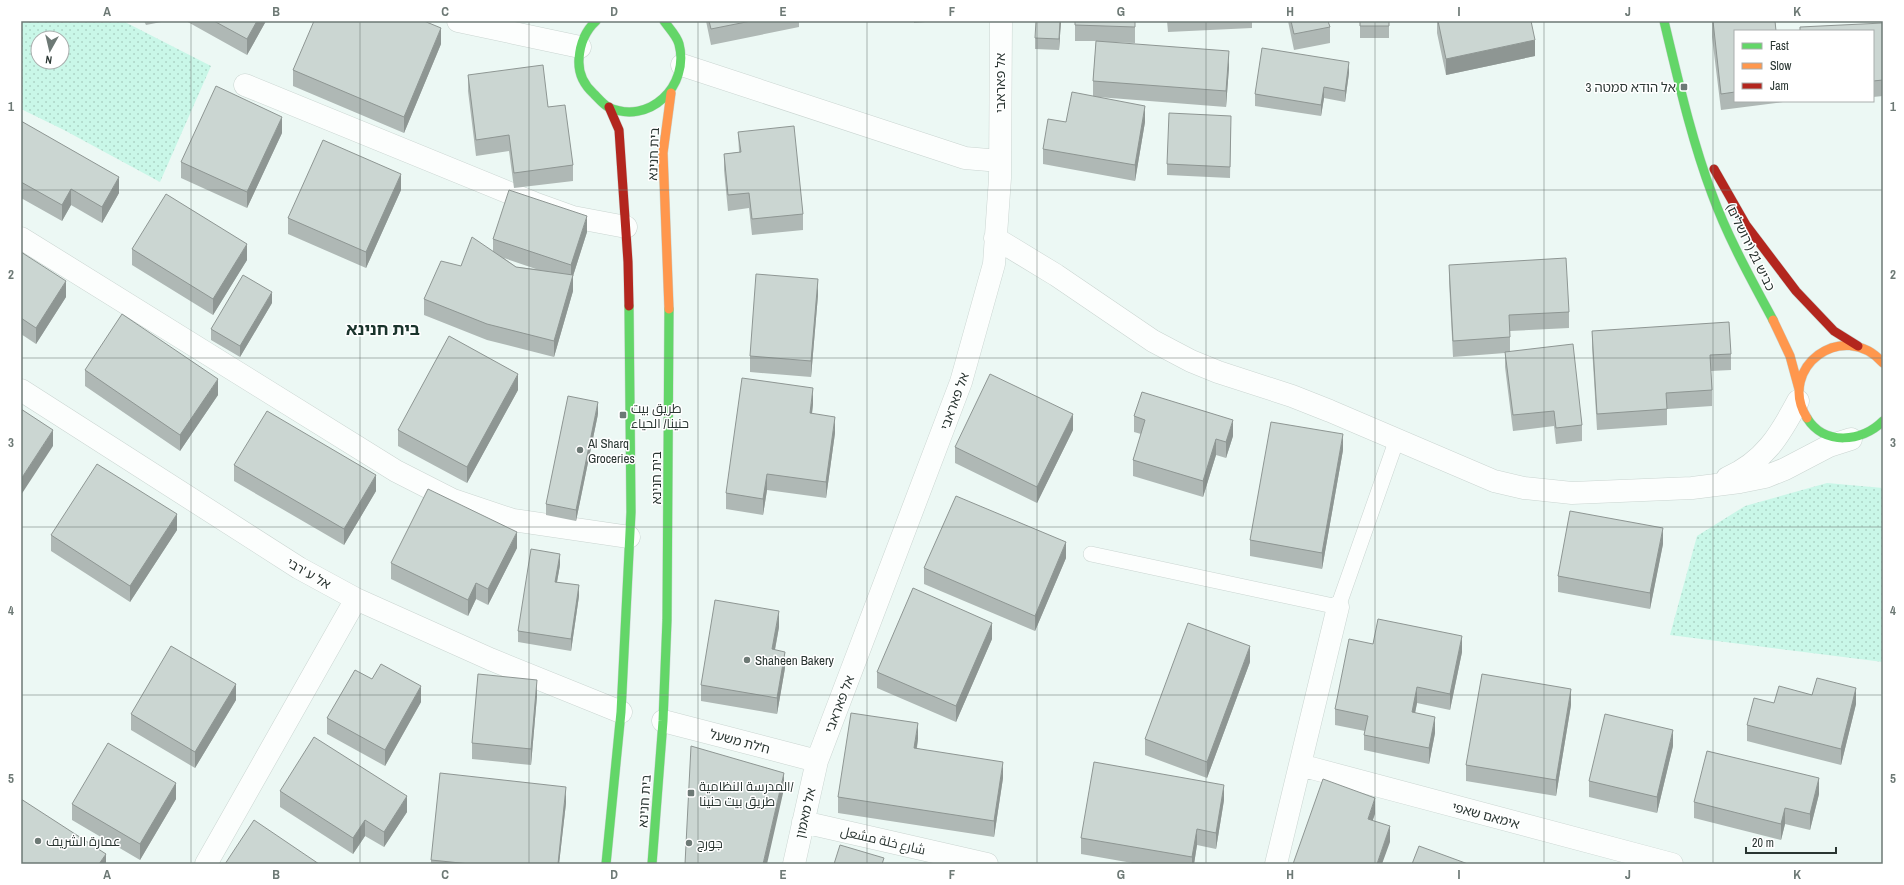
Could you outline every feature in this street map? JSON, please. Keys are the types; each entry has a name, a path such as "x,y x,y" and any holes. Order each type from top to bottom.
{"street":[{"path":"458,21 580,47"},
{"path":"595,22 583,38 580,47 578,65 583,82 594,97 609,107 626,111 640,111 657,105 671,93 680,77 682,65 681,47 673,30 666,21"},
{"name":"אל פאראבי","path":"817,761 962,382 994,264 1000,161 1000,21"},
{"name":"כביש 21 (ירושלים)","path":"1664,21 1686,112 1710,189 1722,219 1788,350 1796,370 1799,395 1806,418 1818,430 1832,438 1855,438"},
{"path":"682,65 965,158 1000,161"},
{"path":"245,84 547,208 574,217 626,227"},
{"name":"בית חנינא","path":"652,864 663,721 667,620 670,485 669,305 663,153 671,93"},
{"name":"בית חנינא","path":"606,864 620,712 629,537 631,389 628,262 619,130 609,107"},
{"name":"כביש 21 (ירושלים)","path":"1686,112 1717,176 1746,225 1764,250 1820,318 1834,331 1863,348 1883,363"},
{"path":"21,238 396,471 453,500 512,520 629,537"},
{"path":"996,238 1178,355 1218,372 1292,396 1494,481 1524,488 1547,492 1605,493 1692,488 1765,477 1785,469 1829,446 1869,433 1883,421"},
{"path":"1692,488 1712,484 1728,478 1744,470 1755,462 1781,432 1799,395 1800,377 1804,367 1814,356 1828,348 1847,344 1858,346"},
{"name":"אל ע 'רבי","path":"21,390 298,568 356,599 476,653 620,712"},
{"path":"1855,438 1875,438"},
{"path":"206,864 356,599"},
{"path":"1276,864 1338,607"},
{"name":"ח'לת משעל","path":"663,721 817,761"},
{"name":"אל מאמון","path":"794,864 817,761"},
{"name":"אימאם שאפי","path":"1300,765 1672,864"},
{"name":"شارع خلة مشعل","path":"803,822 987,864"}],"lane":[{"path":"1091,554 1338,607 1397,439"}],"green space":[{"path":"21,21 123,21 211,66 160,182 64,130 21,109"},
{"path":"1827,483 1883,488 1883,662 1670,635 1697,536 1745,506"}],"building":[{"path":"214,21 257,21 247,39"},
{"path":"314,21 424,21 441,28 404,117 293,70"},
{"path":"709,21 751,21 711,29"},
{"path":"1036,21 1060,21 1059,39 1035,38"},
{"path":"1075,21 1135,21 1135,27 1075,25"},
{"path":"1291,21 1328,21 1330,27 1294,34"},
{"path":"1360,21 1389,21 1389,26 1360,26"},
{"path":"1438,21 1531,21 1535,40 1446,59"},
{"path":"1713,21 1775,21 1776,30 1734,30 1734,92 1721,94"},
{"path":"1883,23 1883,80 1874,81 1874,30 1800,30 1800,27"},
{"path":"1096,41 1229,51 1226,91 1093,81"},
{"path":"1262,48 1349,62 1345,91 1324,87 1321,105 1255,94"},
{"path":"543,65 548,107 565,105 573,165 514,173 509,135 476,140 468,75"},
{"path":"216,86 282,117 247,192 181,162"},
{"path":"1072,92 1145,106 1135,165 1043,149 1048,119 1066,122"},
{"path":"1169,113 1231,116 1230,167 1167,164"},
{"path":"21,121 119,177 102,207 71,189 62,205 21,182"},
{"path":"794,126 803,214 752,219 749,193 728,195 724,154 741,152 738,132"},
{"path":"323,140 401,174 366,252 288,218"},
{"path":"509,190 587,216 571,265 493,239"},
{"path":"166,194 247,244 213,299 132,249"},
{"path":"472,237 516,267 573,275 554,341 487,324 424,299 441,261 461,266"},
{"path":"21,252 66,281 36,328 21,318"},
{"path":"1566,258 1569,312 1509,315 1510,337 1453,341 1449,265"},
{"path":"756,274 818,279 811,361 750,356"},
{"path":"243,275 272,292 240,346 211,329"},
{"path":"122,314 218,379 180,435 85,370"},
{"path":"1729,322 1731,354 1710,355 1712,390 1666,393 1667,409 1597,414 1592,331"},
{"path":"449,336 518,374 467,467 398,430"},
{"path":"1573,344 1582,425 1556,428 1554,411 1513,415 1505,352"},
{"path":"990,374 1073,414 1037,487 955,447"},
{"path":"742,378 813,388 810,413 835,417 826,482 767,474 763,499 726,493"},
{"path":"1142,392 1233,420 1226,442 1216,439 1203,481 1133,460 1145,420 1134,416"},
{"path":"568,396 598,402 576,510 546,504"},
{"path":"21,409 53,430 21,479"},
{"path":"267,411 376,475 344,529 234,465"},
{"path":"1271,422 1343,434 1322,553 1250,540"},
{"path":"97,464 177,514 130,586 51,535"},
{"path":"428,489 517,532 488,589 476,583 468,600 391,563"},
{"path":"956,496 1066,542 1035,616 924,568"},
{"path":"1570,511 1663,528 1650,593 1558,576"},
{"path":"531,549 560,554 555,582 579,585 571,639 518,631"},
{"path":"913,588 992,623 956,706 877,672"},
{"path":"715,600 779,611 772,649 785,652 777,698 701,685"},
{"path":"1378,619 1462,636 1450,694 1417,687 1412,712 1435,717 1429,748 1364,735 1368,716 1335,709 1349,639 1373,644"},
{"path":"1188,623 1250,646 1207,762 1145,739"},
{"path":"171,646 236,684 195,752 131,714"},
{"path":"381,664 421,686 385,750 327,718 355,670 372,679"},
{"path":"478,674 537,680 531,749 472,743"},
{"path":"1482,674 1571,689 1556,780 1466,765"},
{"path":"1817,678 1856,688 1841,749 1747,725 1754,698 1774,703 1779,686 1812,695"},
{"path":"851,713 918,723 914,748 1003,762 994,821 838,797"},
{"path":"1605,714 1673,730 1657,797 1589,781"},
{"path":"314,737 407,796 384,832 365,820 353,838 280,791"},
{"path":"108,743 176,783 140,844 72,804"},
{"path":"691,746 784,773 763,864 685,864"},
{"path":"1707,751 1819,778 1810,814 1785,808 1781,824 1694,802"},
{"path":"1094,762 1224,785 1216,833 1197,829 1192,857 1081,838"},
{"path":"440,773 566,787 558,864 470,864 431,860"},
{"path":"1323,779 1375,798 1368,819 1390,826 1377,864 1293,864"},
{"path":"21,799 106,854 99,864 21,864"},
{"path":"254,820 319,864 225,864"},
{"path":"840,845 884,858 882,864 834,864"},
{"path":"1419,846 1468,864 1412,864"}],"traffic: fast":[{"path":"596,21 586,33 582,43 579,59 582,78 587,87 604,104 608,107 623,111 638,111 651,106 663,98 672,87 678,74 681,60 679,44 675,35 664,21"},
{"path":"1664,21 1691,130 1704,173 1718,210 1748,274 1773,320"},
{"path":"606,864 621,712 631,512 629,306"},
{"path":"652,864 663,721 667,620 669,309"},
{"path":"1807,418 1814,427 1823,433 1833,437 1844,438 1854,437 1865,433 1883,421"}],"traffic: slow":[{"path":"669,309 663,153 671,93"},
{"path":"1773,320 1790,356 1799,389"},
{"path":"1807,418 1800,399 1800,382 1807,367 1818,355 1833,347 1850,346 1867,350 1883,363"}],"traffic: jam":[{"path":"609,107 619,130 628,262 629,306"},
{"path":"1714,169 1746,225 1796,291 1834,331 1858,346"}],"place":[{"name":"אל הודא סמטה 3","path":"1684,87"},
{"name":"طريق بيت حنينا/ الحياء","path":"623,415"},
{"name":"Al Sharq Groceries","path":"580,450"},
{"name":"Shaheen Bakery","path":"747,660"},
{"name":"المدرسة النظامية/ طريق بيت حنينا","path":"691,793"},
{"name":"عمارة الشريف","path":"38,841"},
{"name":"جورج","path":"689,843"}],"district":[{"name":"בית חנינא","path":"383,329"}]}
